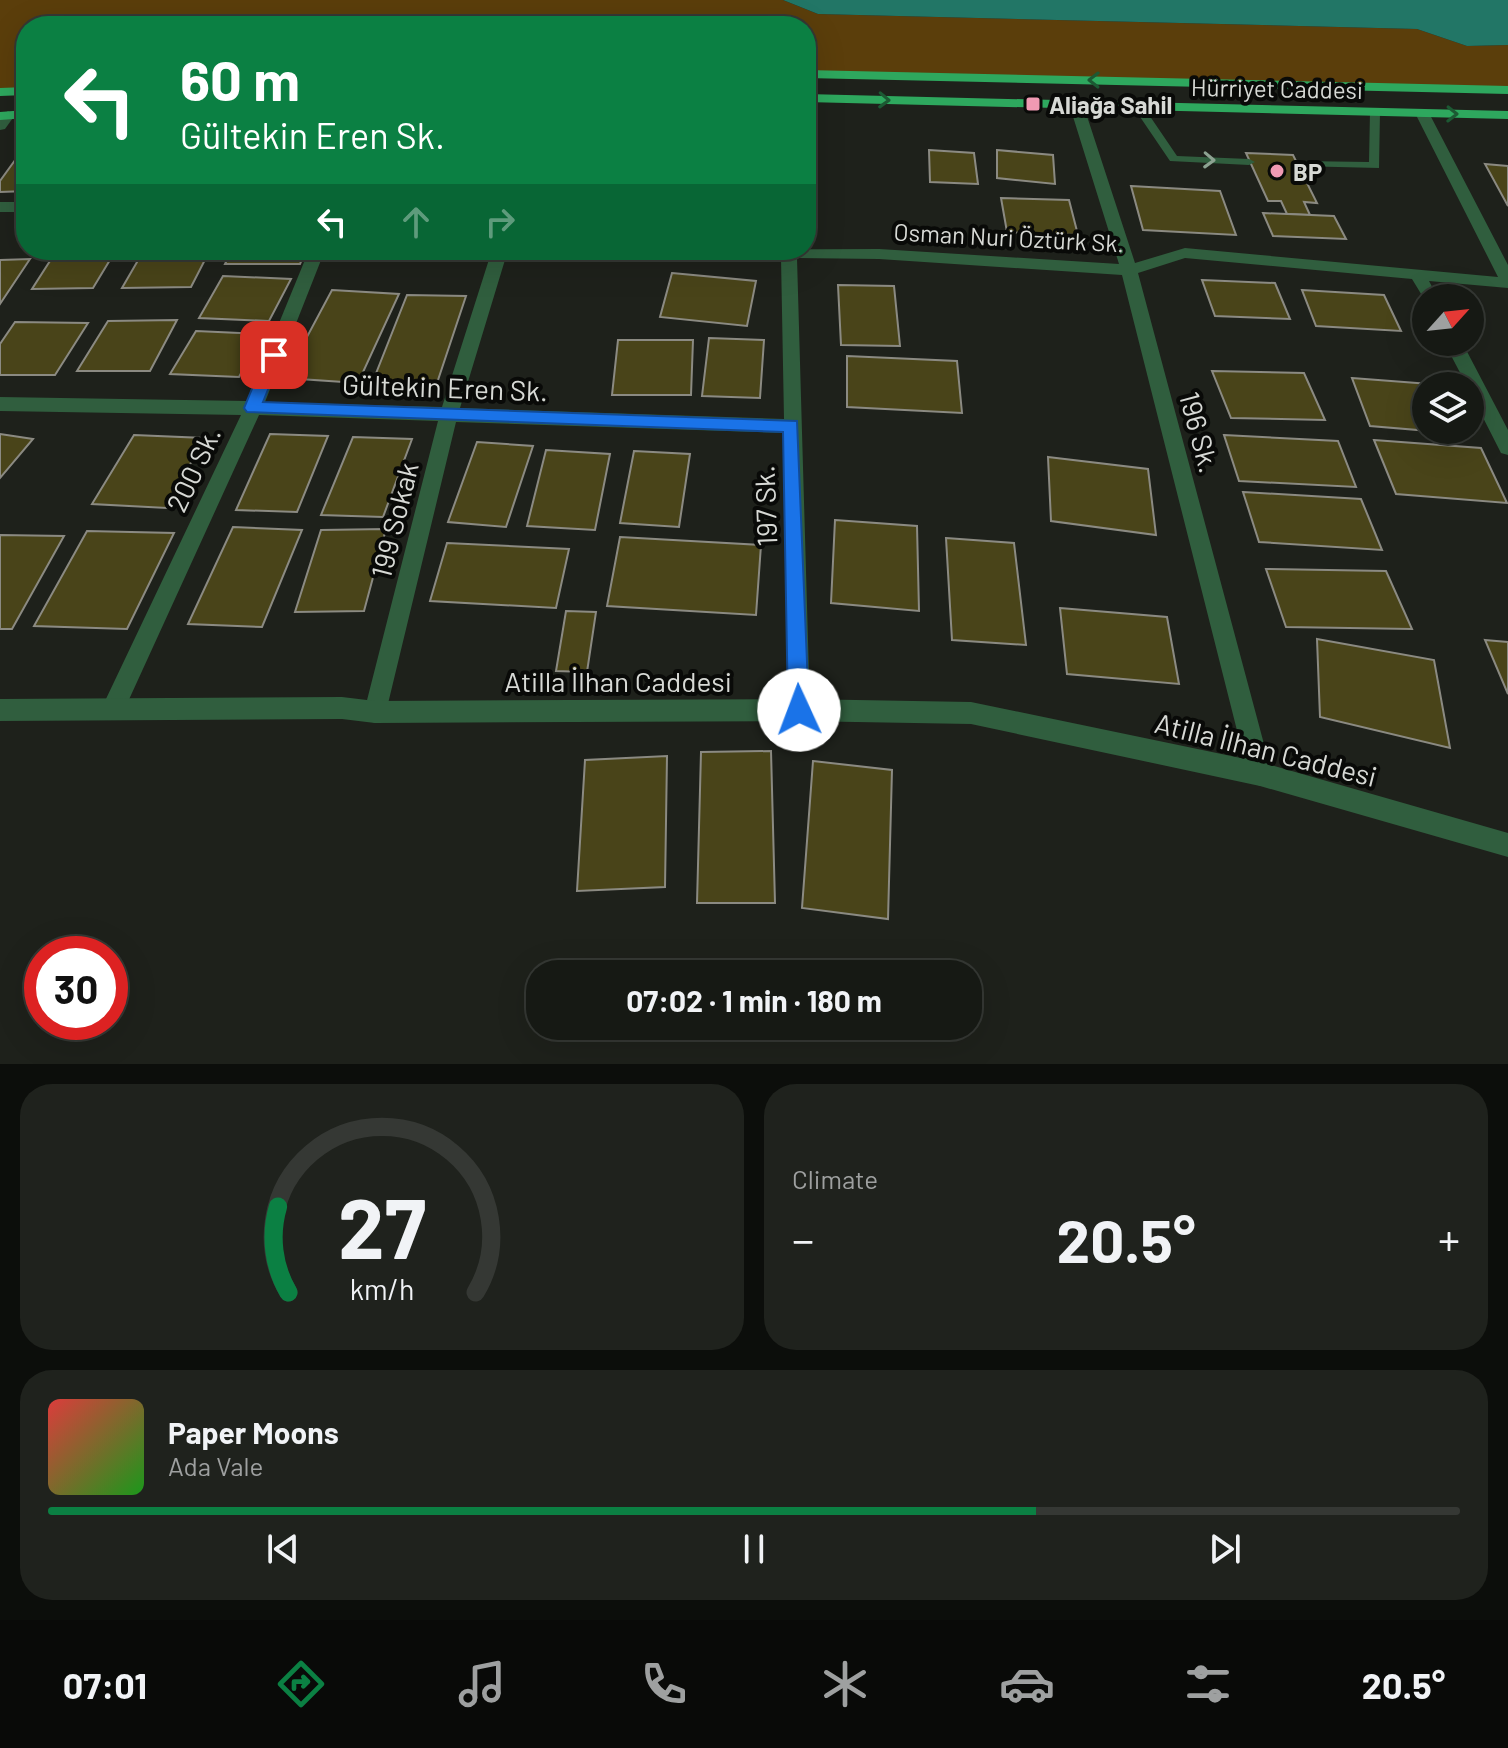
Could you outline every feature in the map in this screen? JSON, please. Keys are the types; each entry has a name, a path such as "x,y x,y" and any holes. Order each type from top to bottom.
{"highway":[{"name":"Hürriyet Caddesi","path":"816,74 1508,90"},
{"name":"Hürriyet Caddesi","path":"816,98 1508,115"}],"street":[{"name":"196 Sk.","path":"1077,107 1129,270 1260,774"},
{"path":"1422,113 1508,281"},
{"name":"Osman Nuri Öztürk Sk.","path":"816,253 879,254 1129,270 1185,253 1508,281"},
{"name":"200 Sk.","path":"113,709 253,408 313,260"},
{"name":"199 Sokak","path":"375,712 448,416 497,260"},
{"name":"197 Sk.","path":"789,260 799,710"},
{"path":"1416,272 1422,284"},
{"path":"1460,356 1508,448"},
{"name":"Gültekin Eren Sk.","path":"0,404 253,408 791,426"},
{"name":"Atilla İlhan Caddesi","path":"0,710 342,708 375,712 799,710 971,713 1260,774 1508,845"}],"lane":[{"path":"1139,108 1174,159 1249,162"},
{"path":"1300,164 1375,166 1375,112"}],"shaded area":[{"path":"0,0 783,0 818,14 1417,29 1467,46 1508,45 1508,90 816,74 816,16 16,16 16,91 0,92"},
{"path":"783,0 1508,0 1508,45 1467,46 1417,29 818,14"}],"building":[{"path":"929,150 974,153 978,184 930,182"},
{"path":"997,150 1053,155 1055,184 997,178"},
{"path":"1246,153 1293,155 1317,203 1304,202 1310,215 1287,214 1281,201 1268,201"},
{"path":"16,159 16,191 0,192 0,181"},
{"path":"1485,164 1508,166 1508,206"},
{"path":"1131,186 1220,191 1236,235 1143,230"},
{"path":"1001,198 1069,200 1078,235 1007,232"},
{"path":"1263,213 1334,216 1346,239 1273,236"},
{"path":"0,260 29,260 0,304"},
{"path":"51,260 110,260 93,288 32,289"},
{"path":"138,260 205,260 191,287 122,288"},
{"path":"227,260 302,260 300,264 225,264"},
{"path":"672,273 756,281 747,326 660,317"},
{"path":"223,276 291,279 269,321 199,318"},
{"path":"1202,280 1275,283 1290,319 1215,316"},
{"path":"838,285 894,286 900,346 841,345"},
{"path":"332,290 399,294 358,383 285,378"},
{"path":"1302,290 1384,295 1401,331 1316,326"},
{"path":"407,295 466,296 437,383 373,381"},
{"path":"177,320 150,371 77,371 108,321"},
{"path":"15,322 88,323 55,375 0,375 0,344"},
{"path":"196,331 262,334 239,377 170,374"},
{"path":"709,338 764,340 760,398 702,396"},
{"path":"618,340 693,340 691,395 612,395"},
{"path":"847,356 957,361 962,413 847,407"},
{"path":"1212,371 1304,373 1325,420 1231,418"},
{"path":"1352,378 1412,383 1412,430 1370,426"},
{"path":"0,434 33,439 0,478"},
{"path":"270,434 328,436 297,512 236,510"},
{"path":"134,435 204,438 167,508 92,504"},
{"path":"1224,435 1338,441 1356,487 1239,481"},
{"path":"353,437 412,439 383,517 321,515"},
{"path":"1374,440 1481,448 1507,503 1396,494"},
{"path":"477,442 533,446 506,527 448,522"},
{"path":"546,450 610,454 595,530 527,526"},
{"path":"634,451 690,454 679,527 620,523"},
{"path":"1048,457 1148,469 1156,535 1051,521"},
{"path":"1243,492 1361,499 1382,550 1259,542"},
{"path":"835,520 917,526 919,611 831,603"},
{"path":"233,527 302,530 262,627 188,624"},
{"path":"386,529 364,611 295,612 321,530"},
{"path":"87,531 174,533 127,629 34,626"},
{"path":"0,535 64,536 12,629 0,629"},
{"path":"620,537 761,545 756,615 607,606"},
{"path":"946,538 1014,543 1026,645 952,640"},
{"path":"447,543 569,549 556,608 430,601"},
{"path":"1266,569 1386,571 1412,629 1286,627"},
{"path":"1060,608 1167,617 1179,684 1067,674"},
{"path":"566,611 596,612 587,672 556,671"},
{"path":"1317,639 1434,660 1450,748 1320,717"},
{"path":"1485,640 1508,642 1508,694"},
{"path":"771,751 775,903 697,903 701,752"},
{"path":"667,756 665,887 577,891 585,760"},
{"path":"813,761 892,770 888,919 802,908"}],"place":[{"name":"Aliağa Sahil","path":"1033,104"},
{"name":"BP","path":"1277,171"}],"route":[{"path":"274,355 253,408 791,426 799,710"}]}
